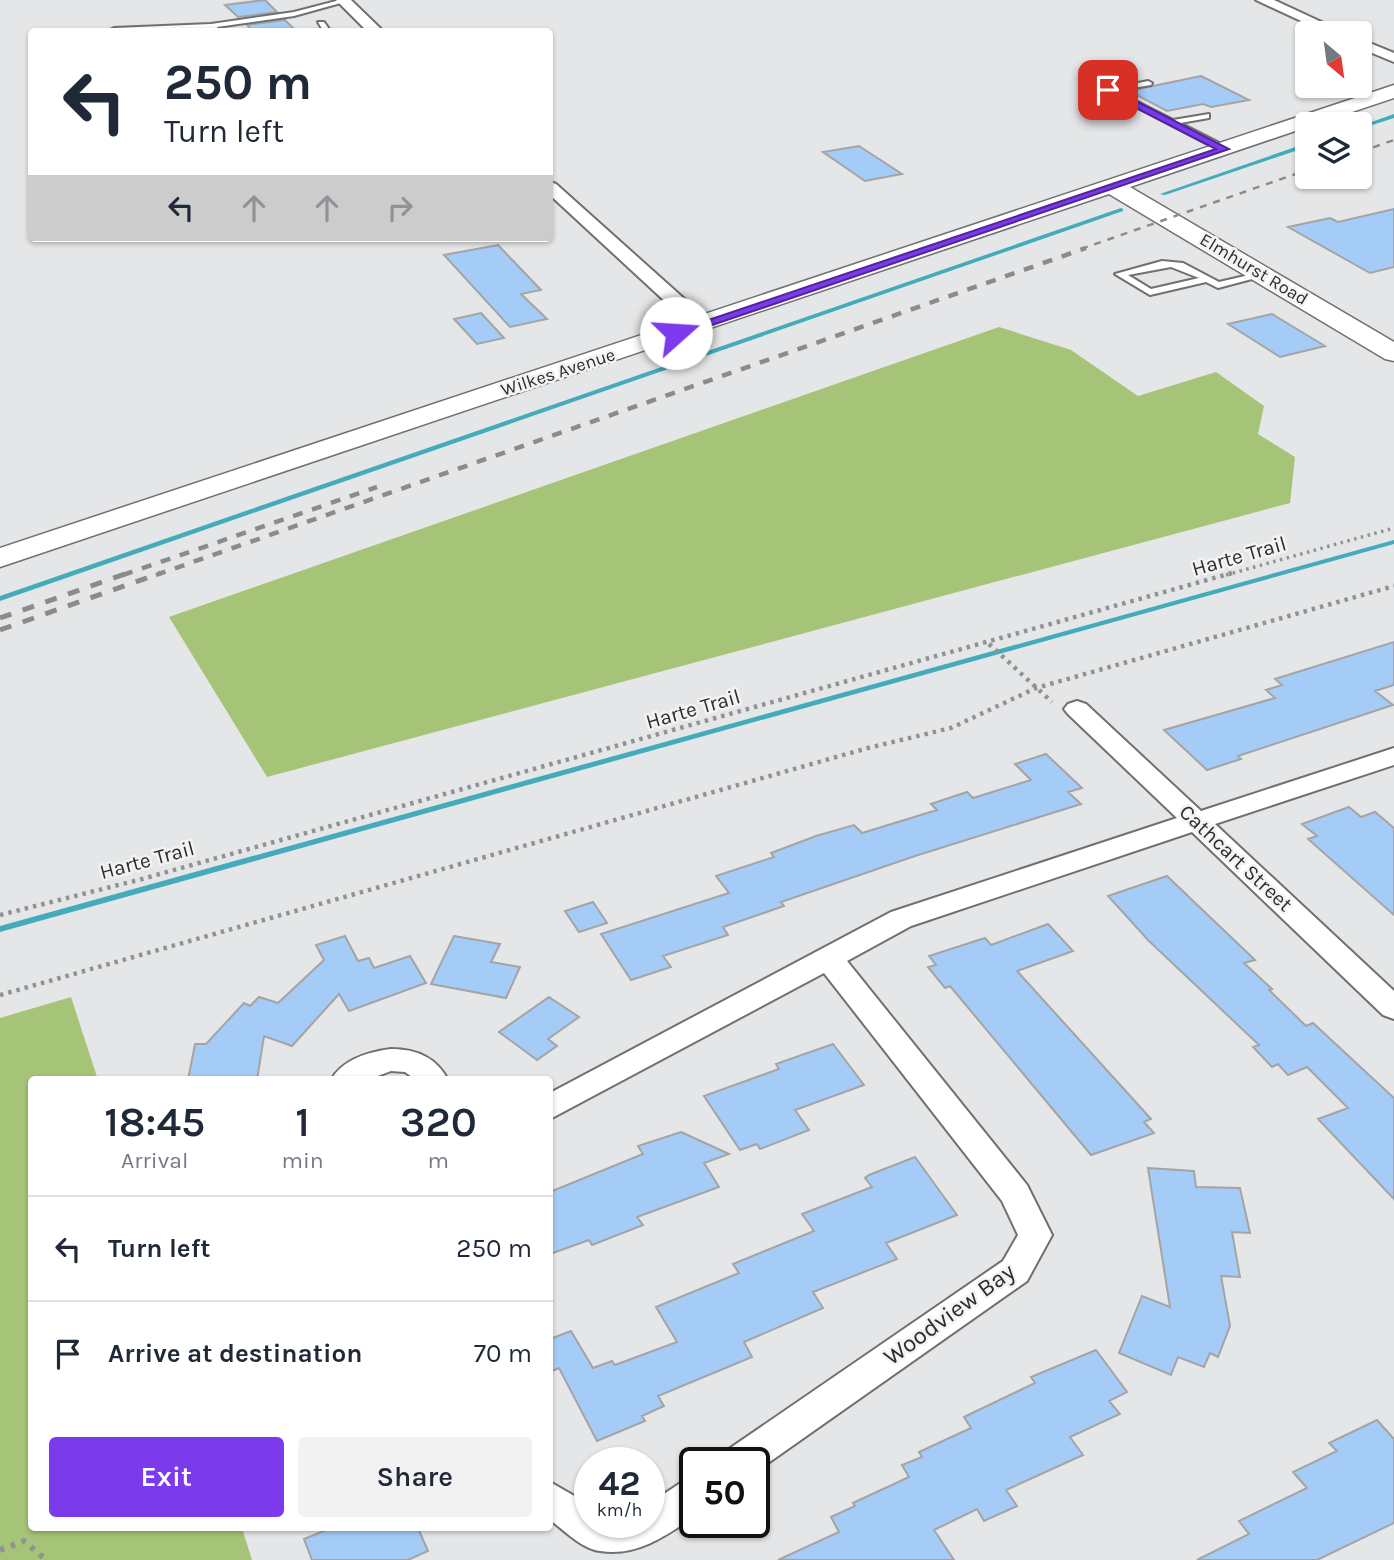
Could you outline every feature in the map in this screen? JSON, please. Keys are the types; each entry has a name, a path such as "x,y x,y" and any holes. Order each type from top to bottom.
{"main road":[{"name":"Wilkes Avenue","path":"0,558 1394,91"},
{"name":"Elmhurst Road","path":"1113,187 1394,353"}],"street":[{"path":"1263,0 1311,21"},
{"path":"344,1 373,28"},
{"path":"1372,48 1394,58"},
{"path":"553,190 702,325"},
{"name":"Cathcart Street","path":"1077,709 1394,1008"},
{"path":"553,1105 827,956 901,919 1394,756"},
{"name":"Woodview Bay","path":"762,1447 1015,1270 1035,1235 1015,1194 827,956"},
{"path":"352,1076 372,1062 403,1059 431,1076"},
{"path":"553,1501 601,1534 643,1530 679,1505"}],"lane":[{"path":"219,28 294,14 344,1"},
{"path":"321,24 324,28"},
{"path":"1148,83 1108,90 1224,149"},
{"path":"1170,123 1206,116"},
{"path":"1208,279 1150,292 1121,274 1171,262 1182,263 1218,285 1262,275"}],"path":[{"name":"Harte Trail","path":"0,915 988,643 1394,528"},
{"path":"0,995 868,748 951,728 1036,688 1394,586"},
{"path":"988,643 1063,711 1077,709"},
{"path":"0,1550 24,1541 46,1560"}],"green space":[{"path":"999,327 1071,350 1138,396 1216,372 1264,406 1258,434 1295,457 1290,503 267,777 169,617"},
{"path":"71,997 97,1076 28,1076 28,1531 243,1531 252,1560 0,1560 0,1018"}],"building":[{"path":"265,0 277,12 238,17 225,5"},
{"path":"285,20 293,28 250,28 247,25"},
{"path":"1201,76 1249,100 1211,107 1203,104 1167,111 1129,91"},
{"path":"859,146 902,174 865,181 823,152"},
{"path":"1394,209 1394,267 1370,273 1288,227 1330,218 1338,222"},
{"path":"498,245 541,290 521,294 547,319 510,327 444,255"},
{"path":"481,313 504,338 477,344 454,319"},
{"path":"1272,314 1325,346 1280,357 1228,324"},
{"path":"1394,642 1394,685 1375,691 1393,705 1238,756 1241,759 1207,770 1164,730 1275,698 1266,690 1282,685 1275,679"},
{"path":"1046,754 1082,788 1068,792 1081,804 915,856 781,902 784,906 723,927 728,935 663,956 671,967 631,980 601,934 729,893 716,876 774,857 771,853 816,836 854,825 862,833 937,810 931,804 967,792 973,798 1031,780 1015,764"},
{"path":"1349,807 1361,817 1375,812 1394,828 1394,915 1308,839 1317,836 1302,824"},
{"path":"1167,876 1255,960 1244,963 1272,989 1269,990 1306,1026 1313,1023 1394,1098 1394,1199 1318,1119 1348,1108 1307,1067 1288,1075 1278,1064 1272,1067 1253,1047 1259,1045 1149,941 1108,896"},
{"path":"593,902 607,923 579,932 565,911"},
{"path":"1048,924 1073,951 1017,971 1151,1119 1144,1122 1154,1133 1091,1155 950,986 945,988 928,967 936,965 929,956 985,938 991,945"},
{"path":"345,936 358,961 369,958 374,968 410,956 426,983 349,1011 339,994 292,1046 264,1036 258,1076 189,1076 195,1044 206,1044 244,1003 250,1006 259,997 278,1003 324,960 316,945"},
{"path":"454,936 500,944 491,962 520,967 506,998 431,984"},
{"path":"549,997 579,1017 548,1039 557,1046 537,1060 499,1032"},
{"path":"833,1044 864,1085 795,1110 809,1130 760,1149 757,1144 740,1150 704,1096 779,1069 776,1064"},
{"path":"681,1132 729,1154 704,1163 719,1187 637,1217 643,1225 592,1245 589,1240 553,1253 553,1191 643,1154 638,1146"},
{"path":"915,1157 957,1215 886,1243 897,1259 813,1292 823,1308 744,1342 752,1357 658,1396 664,1406 642,1416 645,1421 597,1441 559,1368 553,1371 553,1338 571,1331 593,1368 612,1361 615,1365 677,1342 656,1307 739,1273 733,1264 814,1231 802,1214 872,1187 865,1178"},
{"path":"1148,1168 1194,1171 1196,1187 1240,1188 1250,1233 1232,1232 1240,1277 1221,1276 1230,1326 1218,1357 1210,1353 1204,1367 1178,1357 1171,1375 1119,1353 1142,1296 1170,1307"},
{"path":"1096,1350 1127,1392 1109,1401 1120,1414 1070,1437 1083,1455 1006,1490 1017,1506 984,1521 977,1509 934,1530 954,1560 778,1560 839,1532 831,1517 855,1506 853,1503 909,1477 902,1465 922,1457 919,1452 971,1428 964,1417 1035,1383 1031,1377"},
{"path":"1377,1420 1394,1439 1394,1523 1317,1560 1197,1560 1249,1534 1239,1521 1307,1488 1293,1472 1337,1451 1329,1443"},
{"path":"324,1531 419,1531 428,1551 408,1560 312,1560 304,1539"}],"waterway":[{"path":"1372,124 1394,116"},
{"path":"1163,194 1295,149"},
{"path":"0,599 1121,210"},
{"path":"0,929 1394,542"}],"railway":[{"path":"1372,148 1394,140"},
{"path":"1081,249 1295,174"},
{"path":"156,575 1086,248"},
{"path":"123,575 377,487"},
{"path":"0,618 128,573"},
{"path":"0,630 161,573"}],"route":[{"path":"676,333 1224,149 1108,90"}]}
